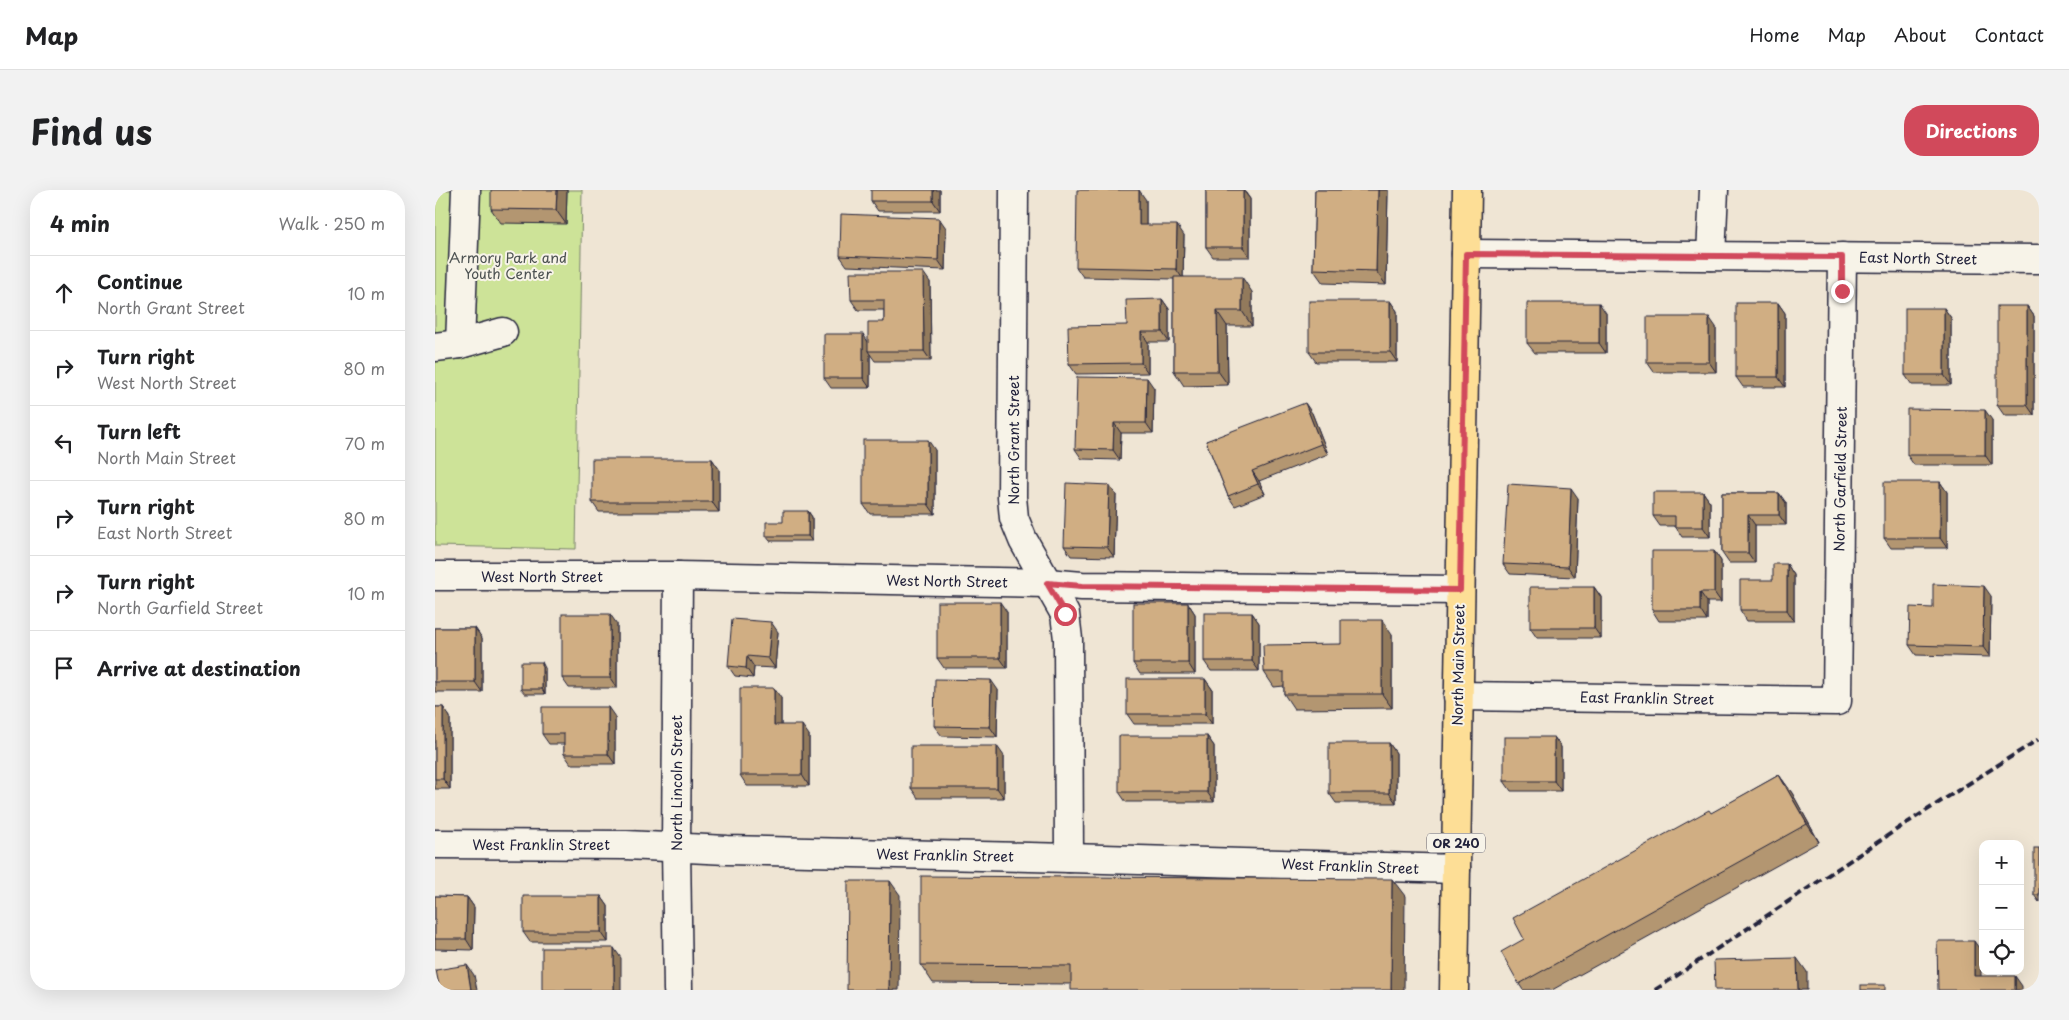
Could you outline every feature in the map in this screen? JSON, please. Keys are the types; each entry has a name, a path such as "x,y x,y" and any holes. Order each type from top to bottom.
{"main road":[{"name":"North Main Street","path":"1454,990 1467,190"}],"street":[{"path":"466,190 448,346 503,332"},
{"name":"North Grant Street","path":"1014,190 1012,497 1015,518 1023,540 1065,614 1068,639 1069,858"},
{"path":"1711,256 1714,190"},
{"name":"East North Street","path":"1466,254 2039,259"},
{"name":"North Garfield Street","path":"1837,701 1842,257"},
{"name":"West North Street","path":"435,576 678,576 1047,583 1082,586 1460,590"},
{"name":"North Lincoln Street","path":"678,576 676,847 678,990"},
{"name":"East Franklin Street","path":"1458,696 1837,701"},
{"name":"West Franklin Street","path":"435,844 626,844 1456,869"}],"green space":[{"name":"Armory Park and Youth Center","path":"435,190 582,190 576,549 435,546"}],"building":[{"path":"491,190 557,190 556,210 491,209"},
{"path":"871,190 933,190 933,201 871,201"},
{"path":"1077,190 1139,190 1139,225 1177,225 1176,269 1076,267"},
{"path":"1206,190 1243,190 1243,247 1206,247"},
{"path":"1315,190 1378,190 1376,271 1313,269"},
{"path":"841,214 939,218 938,260 840,256"},
{"path":"850,272 923,272 924,351 868,351 868,322 884,322 884,300 851,300"},
{"path":"1174,277 1242,277 1242,311 1217,311 1218,371 1174,371"},
{"path":"1162,299 1162,332 1141,332 1141,363 1069,364 1068,326 1127,325 1126,300"},
{"path":"1309,301 1390,301 1390,352 1309,352"},
{"path":"1527,303 1599,303 1599,343 1527,343"},
{"path":"1736,303 1778,303 1778,377 1736,377"},
{"path":"1997,306 2027,306 2027,405 1997,405"},
{"path":"1905,308 1944,308 1944,375 1905,375"},
{"path":"1647,317 1709,317 1709,362 1647,362"},
{"path":"824,334 863,334 863,378 824,378"},
{"path":"1077,377 1147,378 1146,423 1114,423 1113,450 1075,449"},
{"path":"1305,403 1321,444 1252,471 1258,484 1228,496 1206,441"},
{"path":"1907,409 1985,410 1985,455 1907,455"},
{"path":"863,440 928,440 928,504 863,504"},
{"path":"592,459 712,459 712,502 592,502"},
{"path":"1884,482 1940,482 1940,538 1884,538"},
{"path":"1066,483 1109,485 1107,547 1064,546"},
{"path":"1508,484 1571,488 1568,567 1503,564"},
{"path":"1653,492 1703,492 1703,527 1675,527 1675,516 1653,516"},
{"path":"1722,493 1779,493 1779,515 1748,515 1748,553 1722,553"},
{"path":"783,511 808,511 808,536 766,536 766,522 783,522"},
{"path":"1652,551 1714,551 1714,592 1700,592 1700,610 1652,610"},
{"path":"1773,564 1787,564 1787,610 1740,610 1740,580 1773,580"},
{"path":"1933,584 1984,586 1983,647 1909,645 1910,607 1933,608"},
{"path":"1530,587 1594,587 1594,628 1530,628"},
{"path":"937,602 1000,602 1000,658 937,658"},
{"path":"1133,603 1188,603 1188,663 1133,663"},
{"path":"1204,613 1252,613 1252,661 1204,661"},
{"path":"562,614 610,614 610,678 562,678"},
{"path":"732,619 771,622 768,658 747,656 746,668 728,666"},
{"path":"1341,620 1382,620 1382,694 1284,694 1284,672 1264,672 1263,645 1341,644"},
{"path":"435,628 475,628 475,682 435,682"},
{"path":"521,662 542,662 542,689 521,689"},
{"path":"935,679 991,680 990,727 934,726"},
{"path":"1127,679 1205,679 1205,714 1127,714"},
{"path":"740,688 774,688 774,725 802,725 802,775 740,775"},
{"path":"435,707 443,707 443,779 435,779"},
{"path":"542,707 608,707 608,754 564,754 564,734 542,734"},
{"path":"1119,736 1207,736 1207,792 1119,792"},
{"path":"1504,737 1554,737 1554,781 1504,781"},
{"path":"1329,743 1389,743 1389,793 1329,793"},
{"path":"911,746 997,746 997,788 911,788"},
{"path":"1779,775 1807,824 1519,984 1501,952 1524,939 1513,918 1709,810 1711,813"},
{"path":"2034,848 2039,848 2039,895 2034,895"},
{"path":"921,876 1392,879 1391,990 1071,990 1071,966 921,965"},
{"path":"848,881 890,881 889,990 847,990"},
{"path":"435,896 467,897 466,939 435,939"},
{"path":"523,896 601,896 601,932 523,932"},
{"path":"1937,941 1974,941 1974,976 2015,976 2015,990 1938,990"},
{"path":"542,948 614,948 614,990 542,990"},
{"path":"1797,958 1798,990 1715,990 1714,960"},
{"path":"467,965 471,990 440,990 436,970"},
{"path":"1861,985 1885,985 1885,990 1861,990"}],"railway":[{"path":"1655,990 1902,826 2039,739"}],"route":[{"path":"1065,614 1047,583 1082,586 1460,590 1466,254 1842,257 1842,291"}]}
